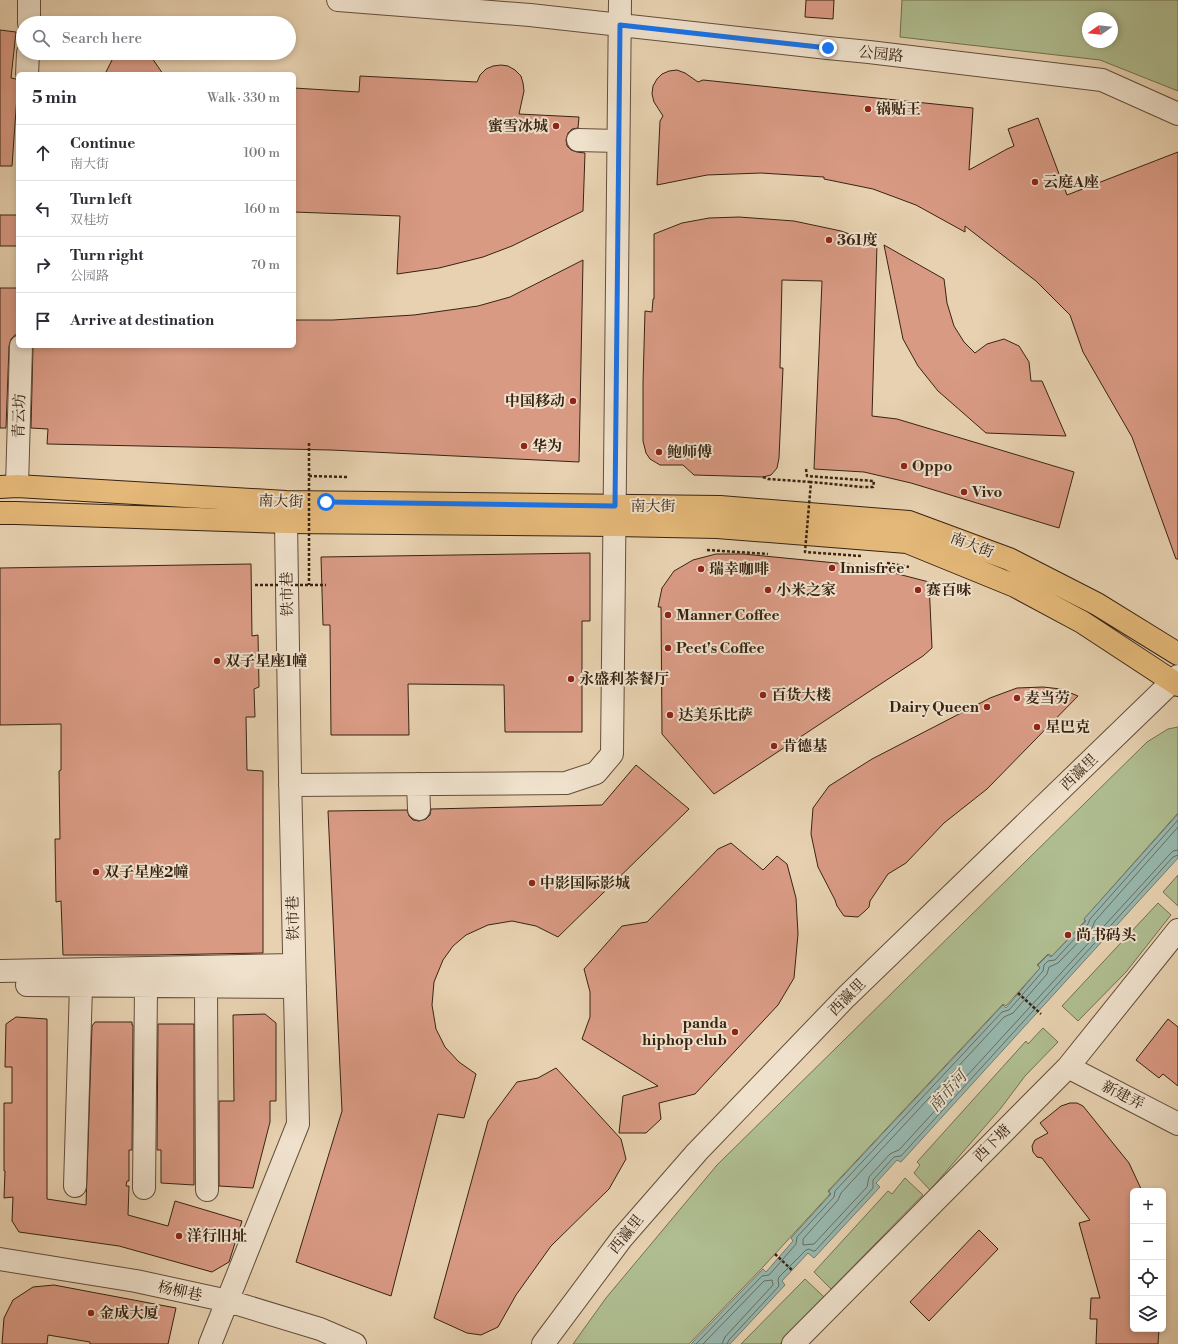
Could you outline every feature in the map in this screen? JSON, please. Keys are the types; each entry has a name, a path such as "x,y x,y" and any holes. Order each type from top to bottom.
{"main road":[{"name":"南大街","path":"9,486 286,502 615,516 718,528 907,542 1015,586 1082,622 1176,681"},
{"name":"南大街","path":"0,513 286,522 615,516 720,507 909,522 1009,559 1097,604 1178,654"}],"street":[{"path":"29,0 29,16"},
{"name":"公园路","path":"338,0 530,15 869,52 1102,80 1178,114"},
{"path":"290,785 566,783 596,773 612,754 620,0"},
{"path":"28,60 28,72"},
{"path":"578,140 618,141"},
{"name":"青云坊","path":"9,486 21,348"},
{"name":"铁市巷","path":"210,1344 298,1124 290,785 286,522"},
{"name":"西瀛里","path":"543,1344 622,1238 702,1146 846,997 1176,681"},
{"path":"418,784 419,809"},
{"name":"西下塘","path":"792,1344 1068,1067 1178,930"},
{"path":"0,971 294,965"},
{"path":"27,985 295,987"},
{"path":"75,1186 81,986"},
{"path":"144,1188 146,986"},
{"path":"206,987 207,1190"},
{"name":"新建弄","path":"1068,1067 1178,1124"},
{"name":"杨柳巷","path":"0,1259 136,1281 228,1301 320,1329 355,1344"}],"path":[{"path":"309,443 310,585"},
{"path":"764,477 768,479 873,487 874,480 806,476 806,469"},
{"path":"309,476 347,477"},
{"path":"811,482 805,552 861,556"},
{"path":"707,550 768,554"},
{"path":"884,563 913,568"},
{"path":"255,585 326,585"},
{"path":"1018,993 1042,1014"},
{"path":"775,1254 793,1271"}],"green space":[{"path":"902,0 1178,0 1178,91 1100,60 900,37"},
{"path":"1178,727 1178,813 1084,919 1085,921 1052,956 1048,954 1037,965 1040,968 1006,1006 1003,1004 828,1191 830,1194 763,1267 689,1344 573,1344 606,1298 717,1165 1147,742 1168,729"},
{"path":"1178,875 1178,906 1163,892"},
{"path":"1158,903 1171,915 1126,972 1078,1021 1062,1006"},
{"path":"1043,1028 1058,1042 1025,1076 1001,1108 930,1190 914,1173 920,1165 917,1162 1026,1041 1028,1044"},
{"path":"905,1178 923,1195 831,1289 814,1272 888,1191 892,1194"},
{"path":"805,1279 824,1297 780,1344 741,1344"}],"water":[{"name":"南市河","path":"1178,814 1178,858 901,1162 897,1160 876,1183 880,1187 814,1258 808,1253 782,1281 785,1285 730,1344 691,1344 763,1269 766,1272 793,1241 791,1238 831,1194 829,1191 1003,1005 1006,1008 1040,968 1038,965 1048,955 1051,957 1086,921 1084,919"}],"building":[{"path":"806,0 834,0 833,19 805,17"},
{"path":"0,30 16,32 11,78 16,79 16,110 12,166 0,166"},
{"path":"112,60 153,60 162,72 106,72"},
{"path":"493,66 508,66 521,76 524,91 519,114 579,117 578,128 572,129 568,133 566,140 567,146 571,150 585,153 583,211 512,246 483,257 439,268 397,274 400,216 296,212 296,88 359,92 360,76 477,82 480,75 486,69"},
{"path":"677,70 685,73 698,82 703,80 973,108 969,170 1014,146 1008,129 1038,118 1067,195 1178,152 1178,559 1176,559 1132,437 1083,352 1070,315 1036,281 965,226 965,232 916,205 873,189 824,179 824,177 761,173 707,175 657,185 660,121 663,116 654,102 652,94 653,86 662,74"},
{"path":"0,215 16,215 16,246 0,246"},
{"path":"739,217 794,221 841,231 877,244 872,416 897,419 1074,472 1059,528 911,483 864,472 814,469 822,281 782,280 780,368 783,368 779,458 777,468 771,475 763,477 694,475 683,465 660,465 650,459 646,453 643,441 643,383 645,311 652,312 654,299 654,234 682,223 709,218"},
{"path":"884,245 944,279 947,303 954,326 964,342 975,353 987,344 1004,339 1019,346 1029,362 1031,381 1042,381 1066,436 986,433 938,391 918,366 903,339"},
{"path":"583,260 579,462 331,450 47,444 48,429 31,428 33,348 296,348 296,320 333,320 414,315 478,306 510,297"},
{"path":"0,288 16,288 16,335 11,339 9,346 6,428 0,428"},
{"path":"590,553 590,621 582,621 582,732 505,732 504,685 408,684 409,735 331,735 330,625 323,625 321,557"},
{"name":"百货大楼","path":"716,554 743,554 867,566 929,582 932,648 923,656 714,794 662,734 661,607 658,607 662,588 674,571 693,560"},
{"path":"251,564 252,636 258,635 259,687 254,689 255,717 246,717 247,770 263,771 263,953 63,955 61,901 56,902 55,839 60,839 59,771 61,770 61,724 0,725 0,568"},
{"path":"1043,687 1061,689 1078,696 987,789 944,823 906,863 888,874 870,901 869,907 865,911 858,917 844,916 837,906 818,867 811,834 813,808 829,786 872,759 990,698 1017,688"},
{"path":"636,765 689,809 558,937 536,926 512,921 488,925 466,935 453,946 443,960 434,982 432,1005 436,1029 445,1047 459,1062 476,1074 464,1118 438,1114 391,1296 296,1262 342,1111 328,811 407,810 409,816 413,820 419,821 426,819 430,815 431,809 602,805"},
{"path":"731,843 763,870 777,856 787,864 796,898 798,934 794,978 778,1005 695,1094 659,1103 661,1119 646,1133 619,1133 623,1096 658,1086 582,1039 590,1017 590,992 584,969 622,926 647,922 718,849"},
{"path":"265,1014 276,1023 276,1101 270,1101 270,1122 253,1188 219,1186 219,1101 234,1101 233,1015"},
{"path":"16,1017 47,1019 47,1199 86,1205 92,1026 95,1022 132,1022 132,1150 129,1150 129,1181 127,1181 126,1186 129,1186 128,1215 168,1226 175,1201 242,1221 229,1262 212,1272 119,1246 19,1232 12,1221 13,1197 4,1198 4,1103 12,1103 12,1067 5,1067 6,1024"},
{"path":"1168,1019 1178,1027 1178,1086 1163,1074 1159,1078 1136,1060"},
{"path":"158,1024 194,1024 194,1185 161,1183 161,1150 157,1150"},
{"path":"556,1068 621,1139 626,1159 609,1189 551,1246 516,1295 498,1327 481,1335 467,1333 434,1318 488,1121 517,1082 538,1078"},
{"path":"1070,1103 1077,1103 1083,1106 1129,1163 1141,1188 1130,1188 1130,1332 1159,1332 1158,1344 1096,1344 1097,1319 1090,1319 1091,1298 1100,1298 1079,1223 1090,1220 1042,1158 1037,1157 1033,1152 1032,1146 1035,1140 1048,1133 1040,1123 1061,1106"},
{"path":"979,1230 998,1249 929,1321 910,1302"},
{"name":"金成大厦","path":"54,1285 176,1308 168,1344 90,1344 90,1342 48,1335 47,1344 2,1344 4,1318 13,1300 33,1287"}],"place":[{"name":"锅贴王","path":"868,109"},
{"name":"蜜雪冰城","path":"556,126"},
{"name":"云庭A座","path":"1035,182"},
{"name":"361度","path":"829,240"},
{"name":"中国移动","path":"573,401"},
{"name":"华为","path":"524,446"},
{"name":"鲍师傅","path":"659,452"},
{"name":"Oppo","path":"904,466"},
{"name":"Vivo","path":"964,492"},
{"name":"Innisfree","path":"832,568"},
{"name":"瑞幸咖啡","path":"701,569"},
{"name":"小米之家","path":"768,590"},
{"name":"赛百味","path":"918,590"},
{"name":"Manner Coffee","path":"668,615"},
{"name":"Peet's Coffee","path":"668,648"},
{"name":"双子星座1幢","path":"217,661"},
{"name":"永盛利茶餐厅","path":"571,679"},
{"name":"百货大楼","path":"763,695"},
{"name":"麦当劳","path":"1017,698"},
{"name":"Dairy Queen","path":"987,707"},
{"name":"达美乐比萨","path":"670,715"},
{"name":"星巴克","path":"1037,727"},
{"name":"肯德基","path":"774,746"},
{"name":"双子星座2幢","path":"96,872"},
{"name":"中影国际影城","path":"532,883"},
{"name":"尚书码头","path":"1068,935"},
{"name":"panda hiphop club","path":"735,1032"},
{"name":"洋行旧址","path":"179,1236"},
{"name":"金成大厦","path":"91,1313"}],"route":[{"path":"326,502 615,506 620,25 828,48"}]}
